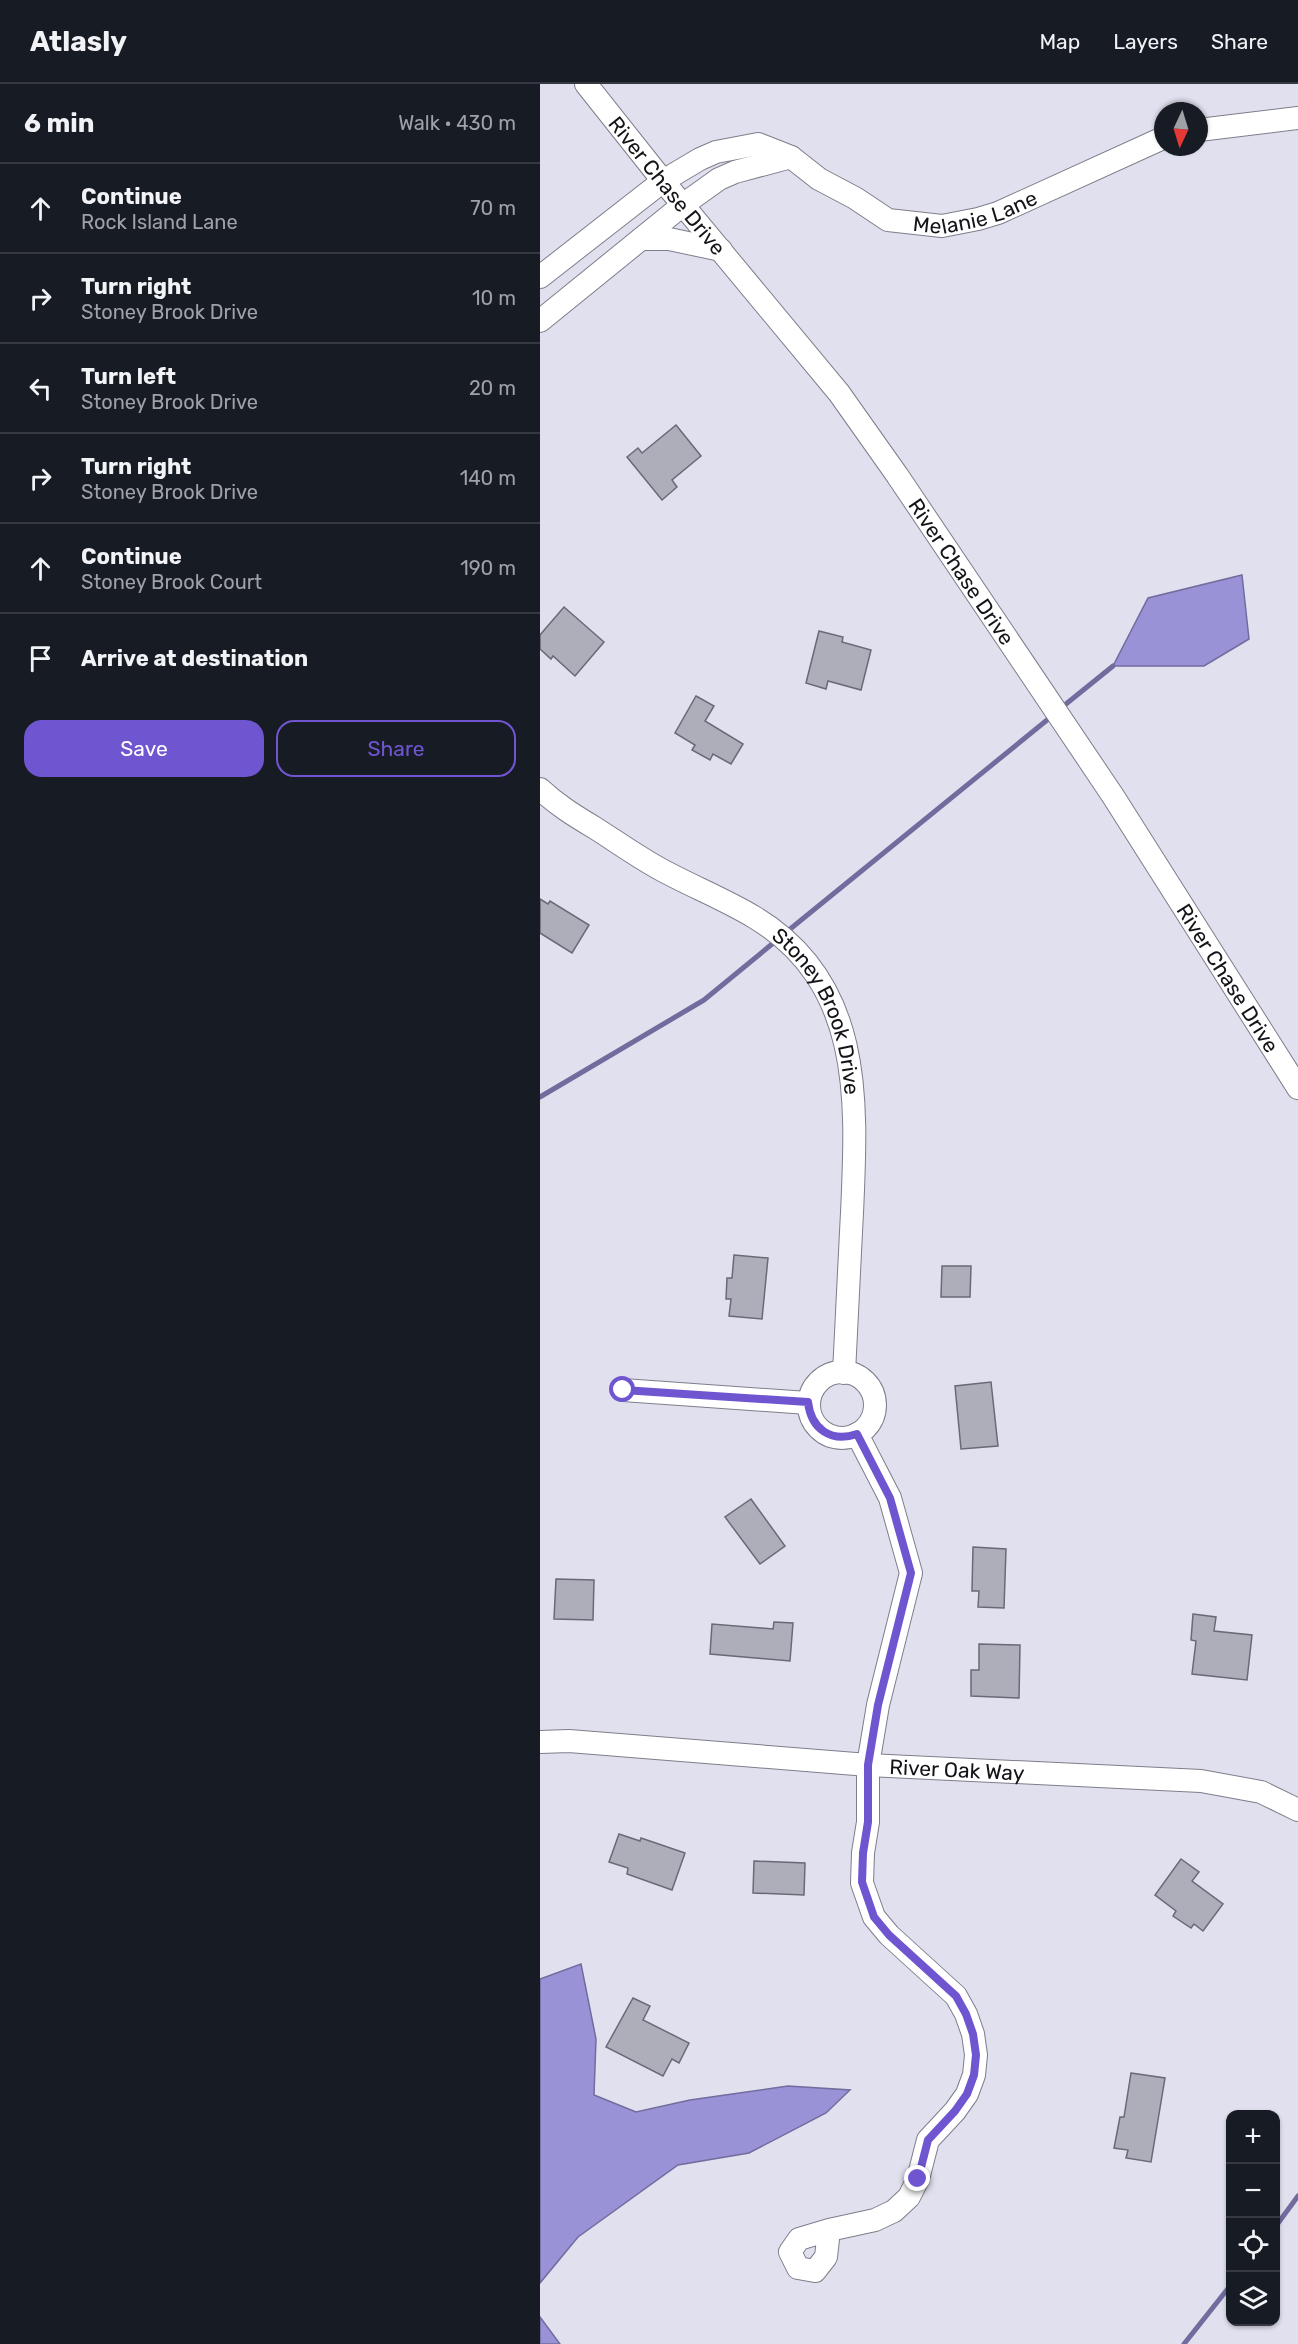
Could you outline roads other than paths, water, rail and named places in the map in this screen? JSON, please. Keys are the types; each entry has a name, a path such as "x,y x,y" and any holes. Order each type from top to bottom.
{"street":[{"name":"River Chase Drive","path":"586,84 663,181 840,393 1129,820 1298,1088"},
{"path":"1208,129 1298,118"},
{"path":"1274,122 1298,137"},
{"name":"Melanie Lane","path":"540,277 663,181 716,152 758,144 791,157 819,179 855,198 888,220 942,226 998,213 1154,142"},
{"path":"540,321 684,204 719,179 735,172 791,157"},
{"path":"641,239 669,239 721,250"},
{"name":"Stoney Brook Drive","path":"540,789 555,803 658,868 754,917 796,947 819,979 837,1015 847,1049 853,1088 854,1158 844,1372"},
{"path":"844,1372 864,1381 874,1399 874,1409 866,1428 857,1434 837,1438 820,1430 813,1422 808,1402 816,1384 824,1377 844,1372"},
{"path":"623,1390 808,1402"},
{"path":"829,2230 875,2220 894,2211 909,2197 918,2179 928,2140 955,2111 967,2094 974,2075 976,2055 973,2034 956,1996 889,1935 874,1917 862,1882 863,1853 868,1822 868,1765 878,1705 911,1573 890,1498 857,1434"},
{"name":"River Oak Way","path":"540,1742 569,1741 868,1765 1201,1781 1261,1792 1298,1810"}],"waterway":[{"path":"1061,708 1113,666"},
{"path":"784,934 1052,716"},
{"path":"540,1097 704,1000 777,940"},
{"path":"1280,2221 1298,2196"},
{"path":"1184,2344 1226,2291"}]}
